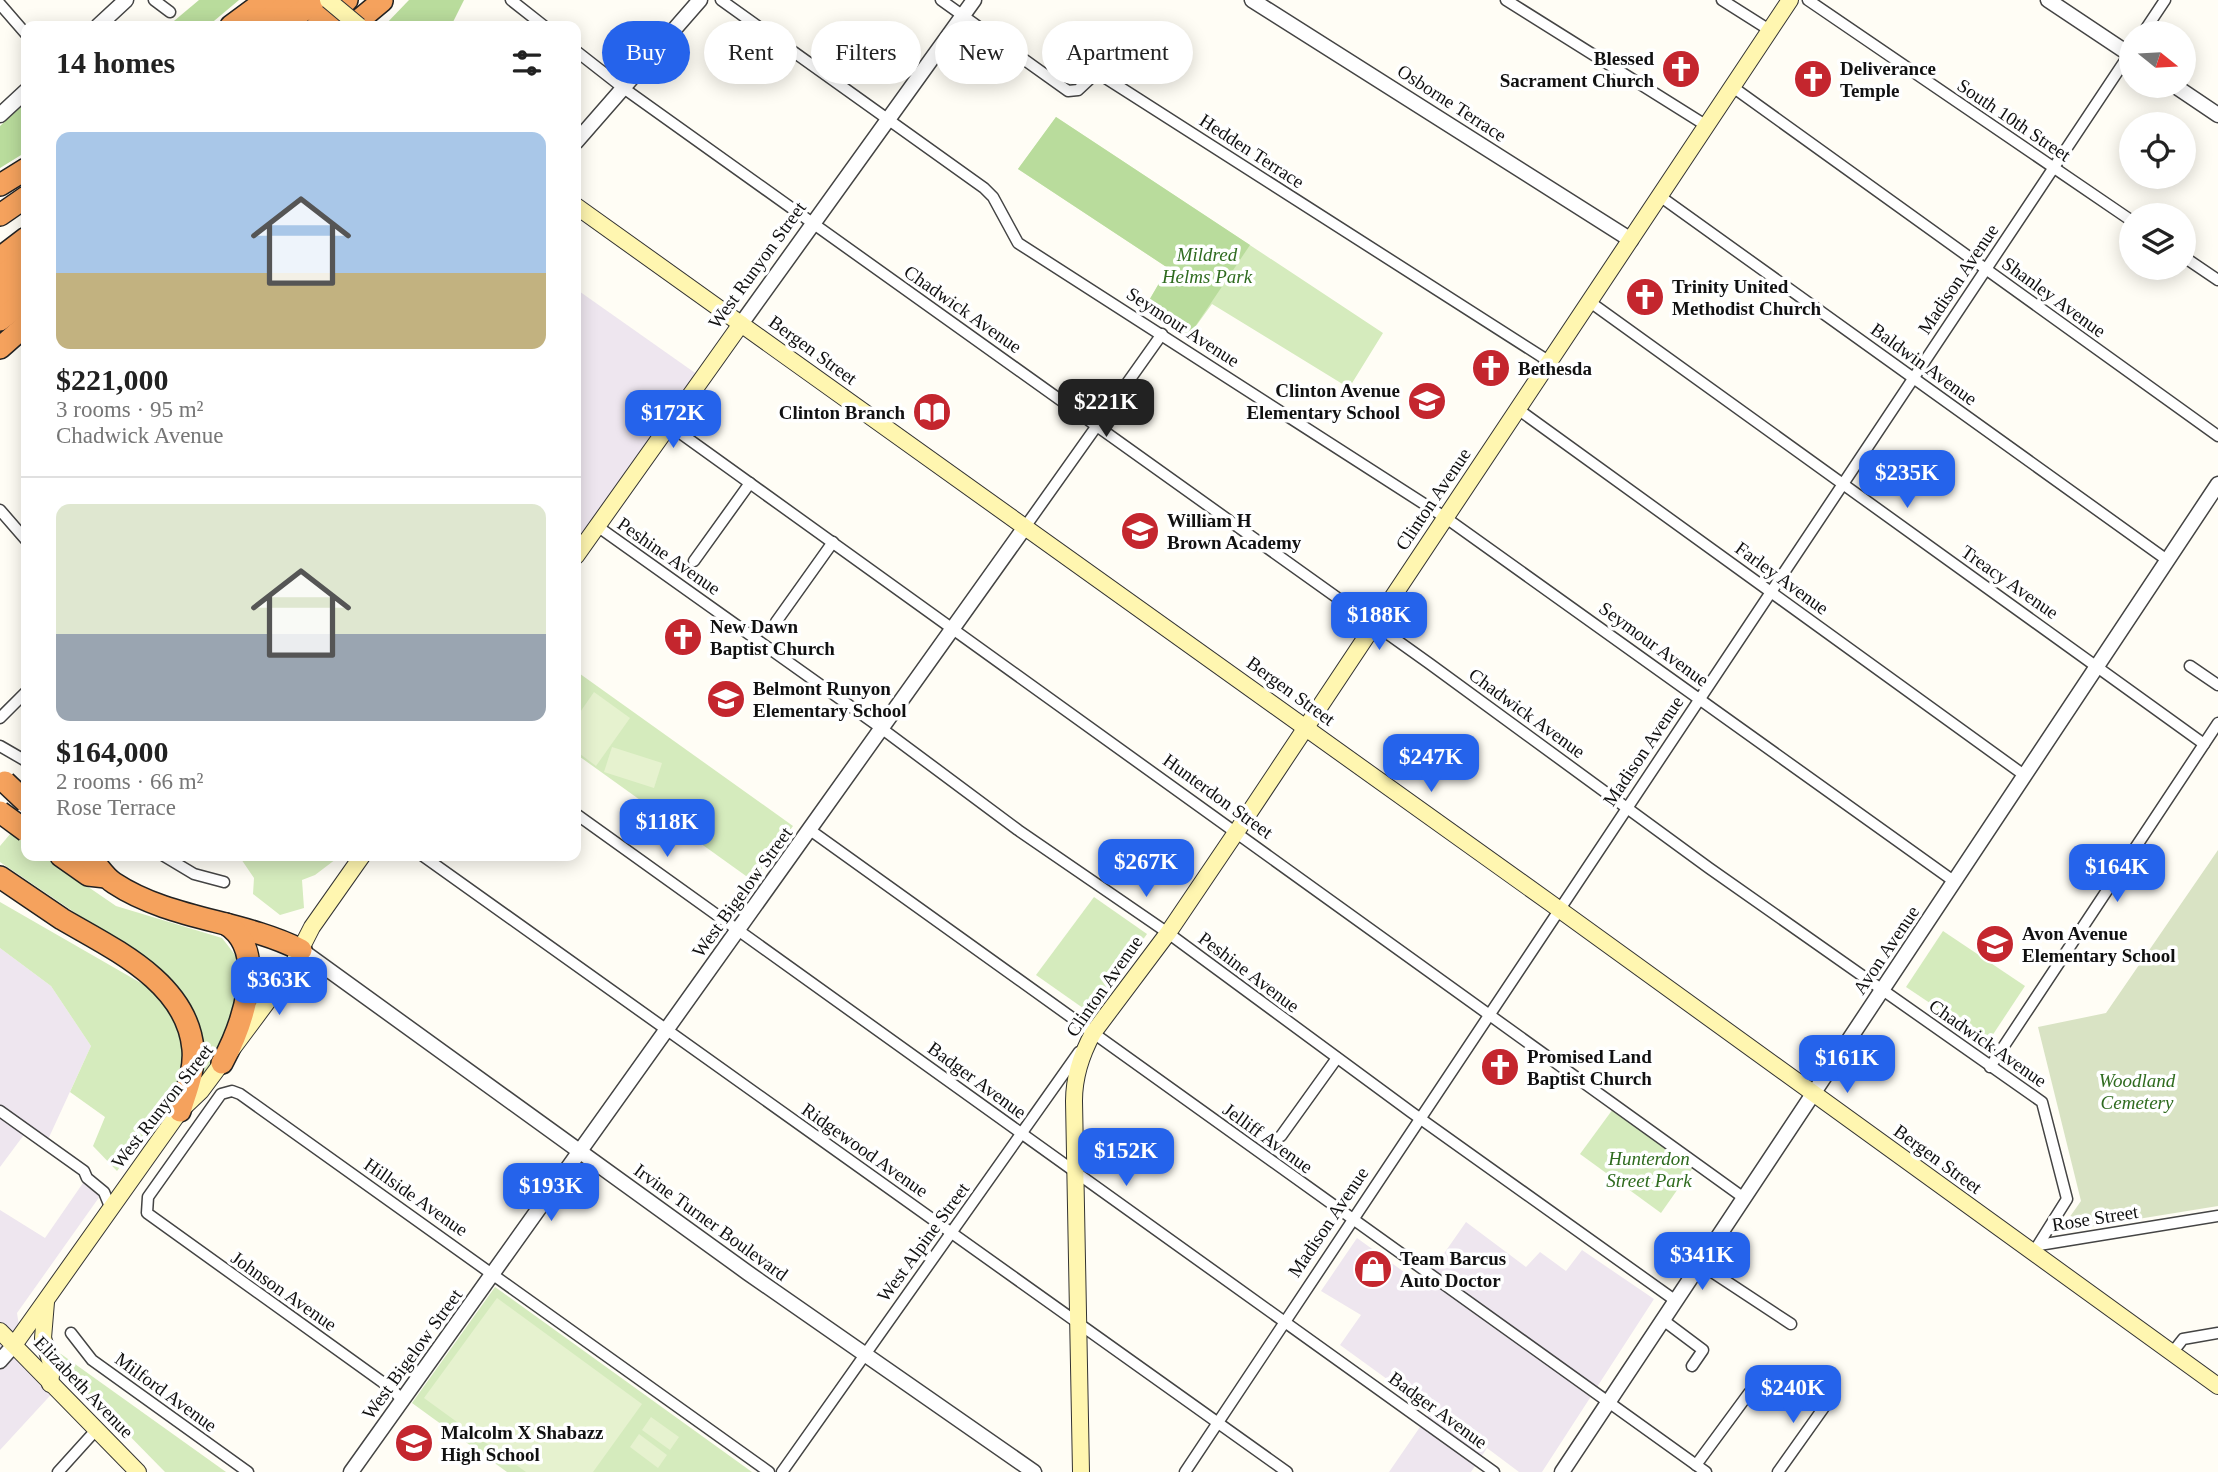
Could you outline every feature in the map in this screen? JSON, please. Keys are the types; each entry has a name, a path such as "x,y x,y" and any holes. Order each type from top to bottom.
{"highway":[{"path":"239,21 266,0"},
{"path":"266,21 293,0"},
{"path":"288,21 324,0"},
{"path":"300,21 324,0"},
{"path":"325,21 348,0"},
{"path":"361,21 383,0"},
{"path":"0,185 21,172"},
{"path":"0,215 21,200"},
{"path":"0,232 21,217"},
{"path":"0,258 21,242"},
{"path":"0,278 21,262"},
{"path":"0,299 21,282"},
{"path":"0,320 21,304"},
{"path":"0,348 21,329"},
{"path":"2,780 21,797"},
{"path":"0,812 21,827"},
{"path":"68,861 88,875 106,877 156,903 301,950"},
{"path":"92,861 106,877"},
{"path":"2,887 138,965 172,997 189,1029 193,1065 180,1111"},
{"path":"222,1063 241,1023 248,979 245,946 236,932 226,924"}],"main road":[{"path":"324,0 350,21"},
{"name":"Clinton Avenue","path":"1081,1472 1074,1170 1075,1079 1093,1033 1168,933 1237,831 1734,88 1790,0"},
{"name":"Bergen Street","path":"581,210 1560,909 1814,1094 2036,1249 2218,1386"},
{"name":"West Runyon Street","path":"581,548 741,324"},
{"name":"West Runyon Street","path":"14,1345 180,1111 196,1097 288,974 312,927 354,863"},
{"path":"46,1299 43,1338 52,1367 50,1384"},
{"name":"Elizabeth Avenue","path":"0,1331 138,1472"}],"street":[{"path":"103,21 126,0"},
{"path":"154,0 170,12"},
{"path":"511,0 538,21"},
{"path":"581,136 700,0"},
{"name":"Seymour Avenue","path":"721,0 984,188 993,197 1018,243 1446,518 1955,882"},
{"name":"Hedden Terrace","path":"941,0 1068,91 1078,90 1094,75 1104,77 1550,362"},
{"name":"West Runyon Street","path":"741,324 974,0"},
{"name":"Osborne Terrace","path":"1252,0 1630,240"},
{"path":"1506,0 1707,126"},
{"path":"1723,0 1771,31"},
{"name":"South 10th Street","path":"1808,0 2119,212"},
{"path":"2048,0 2119,45"},
{"path":"2151,21 2165,0"},
{"path":"0,4 21,28"},
{"name":"Chadwick Avenue","path":"581,55 622,87 2042,1102 2054,1152"},
{"name":"Madison Avenue","path":"1185,1472 1351,1219 2119,71"},
{"name":"Shanley Avenue","path":"1734,88 2218,436"},
{"path":"0,115 21,96"},
{"path":"2193,98 2218,115"},
{"name":"Baldwin Avenue","path":"1661,197 2167,560"},
{"path":"2196,265 2218,280"},
{"name":"Treacy Avenue","path":"1590,302 2204,744"},
{"name":"West Bigelow Street","path":"351,1472 1162,334"},
{"name":"Farley Avenue","path":"1519,410 2024,775"},
{"name":"Hunterdon Street","path":"669,425 1744,1198"},
{"path":"694,561 751,483"},
{"name":"Avon Avenue","path":"1562,1472 2218,484"},
{"path":"0,510 21,534"},
{"name":"Peshine Avenue","path":"597,526 881,728 1018,830 1168,933 1419,1118 1676,1301"},
{"path":"776,622 833,542"},
{"path":"2190,666 2218,685"},
{"path":"0,718 21,697"},
{"path":"1990,1067 2218,723"},
{"path":"0,746 21,758"},
{"path":"0,823 21,797"},
{"name":"Badger Avenue","path":"581,818 1494,1472"},
{"name":"Jelliff Avenue","path":"810,830 1701,1469"},
{"path":"172,861 194,874 224,882"},
{"name":"Ridgewood Avenue","path":"430,861 1287,1472"},
{"name":"Irvine Turner Boulevard","path":"301,950 864,1354 1034,1472"},
{"name":"West Alpine Street","path":"782,1472 1093,1033"},
{"path":"1281,1136 1337,1058"},
{"name":"Hillside Avenue","path":"146,1210 148,1197 218,1097 232,1091 494,1274 625,1372 769,1472"},
{"path":"0,1111 84,1171 87,1178 104,1192 111,1209"},
{"name":"Rose Street","path":"2036,1249 2067,1199 2054,1152"},
{"name":"Johnson Avenue","path":"146,1210 151,1219 391,1389 402,1400"},
{"name":"Rose Street","path":"2036,1249 2218,1216"},
{"path":"1700,1264 1791,1324"},
{"path":"1663,1320 1703,1350 1692,1366"},
{"name":"Milford Avenue","path":"71,1333 92,1360 248,1472"},
{"path":"2172,1353 2183,1339 2218,1333"},
{"path":"0,1361 14,1345"},
{"path":"1701,1469 1749,1393"},
{"path":"1779,1472 1832,1396"},
{"path":"58,1472 96,1430"}],"shaded area":[{"path":"581,293 698,375 581,536"},
{"path":"0,948 51,986 91,1046 45,1146 26,1132 0,1167"},
{"path":"83,1183 100,1196 17,1313 23,1351 58,1387 0,1450 0,1210 45,1238"},
{"path":"1466,1222 1526,1267 1540,1252 1566,1271 1582,1250 1654,1299 1542,1472 1519,1472 1487,1448 1471,1472 1389,1472 1431,1411 1340,1345 1361,1315 1321,1291 1357,1238 1422,1285"}],"green space":[{"path":"199,0 239,0 214,21 174,21"},
{"path":"409,0 464,0 454,21 389,21"},
{"path":"21,107 21,155 0,168 0,126"},
{"name":"Mildred Helms Park","path":"1056,117 1383,333 1349,388 1212,304 1188,337 1144,309 1168,268 1018,169"},
{"name":"Mildred Helms Park","path":"1056,117 1250,245 1188,337 1144,309 1168,268 1018,169"},
{"path":"581,675 793,826 753,881 581,758"},
{"path":"594,692 630,718 596,766 581,755 581,711"},
{"path":"612,747 662,763 654,788 604,772"},
{"path":"11,833 21,840 21,861 50,861 116,906 222,938 236,956 240,988 226,1041 198,1084 197,1028 180,991 148,962 0,862 0,846"},
{"name":"Woodland Cemetery","path":"2218,850 2218,1206 2064,1231 2062,1228 2081,1201 2038,1027 2106,1013"},
{"path":"242,861 333,861 315,875 302,880 304,908 280,915 253,894 254,878"},
{"path":"1094,897 1147,934 1090,1013 1036,975"},
{"path":"0,902 160,994 174,1015 183,1044 183,1080 179,1080 170,1099 117,1171 93,1146 105,1117 70,1092 91,1046 51,986 0,948"},
{"path":"1943,931 2025,986 1988,1042 1906,987"},
{"name":"Hunterdon Street Park","path":"1613,1109 1694,1166 1661,1213 1580,1154"},
{"path":"495,1287 752,1472 507,1472 412,1403"},
{"path":"497,1298 642,1404 593,1472 526,1472 424,1398"},
{"path":"56,1353 226,1472 165,1472 64,1369"},
{"path":"651,1417 679,1437 670,1450 642,1430"},
{"path":"639,1434 667,1455 658,1468 630,1447"}],"place":[{"name":"Blessed Sacrament Church","path":"1681,69"},
{"name":"Deliverance Temple","path":"1813,79"},
{"name":"Trinity United Methodist Church","path":"1645,297"},
{"name":"Bethesda","path":"1491,368"},
{"name":"Clinton Avenue Elementary School","path":"1427,401"},
{"name":"Clinton Branch","path":"932,412"},
{"name":"William H Brown Academy","path":"1140,531"},
{"name":"New Dawn Baptist Church","path":"683,637"},
{"name":"Belmont Runyon Elementary School","path":"726,699"},
{"name":"Avon Avenue Elementary School","path":"1995,944"},
{"name":"Promised Land Baptist Church","path":"1500,1067"},
{"name":"Team Barcus Auto Doctor","path":"1373,1269"},
{"name":"Malcolm X Shabazz High School","path":"414,1443"}]}
